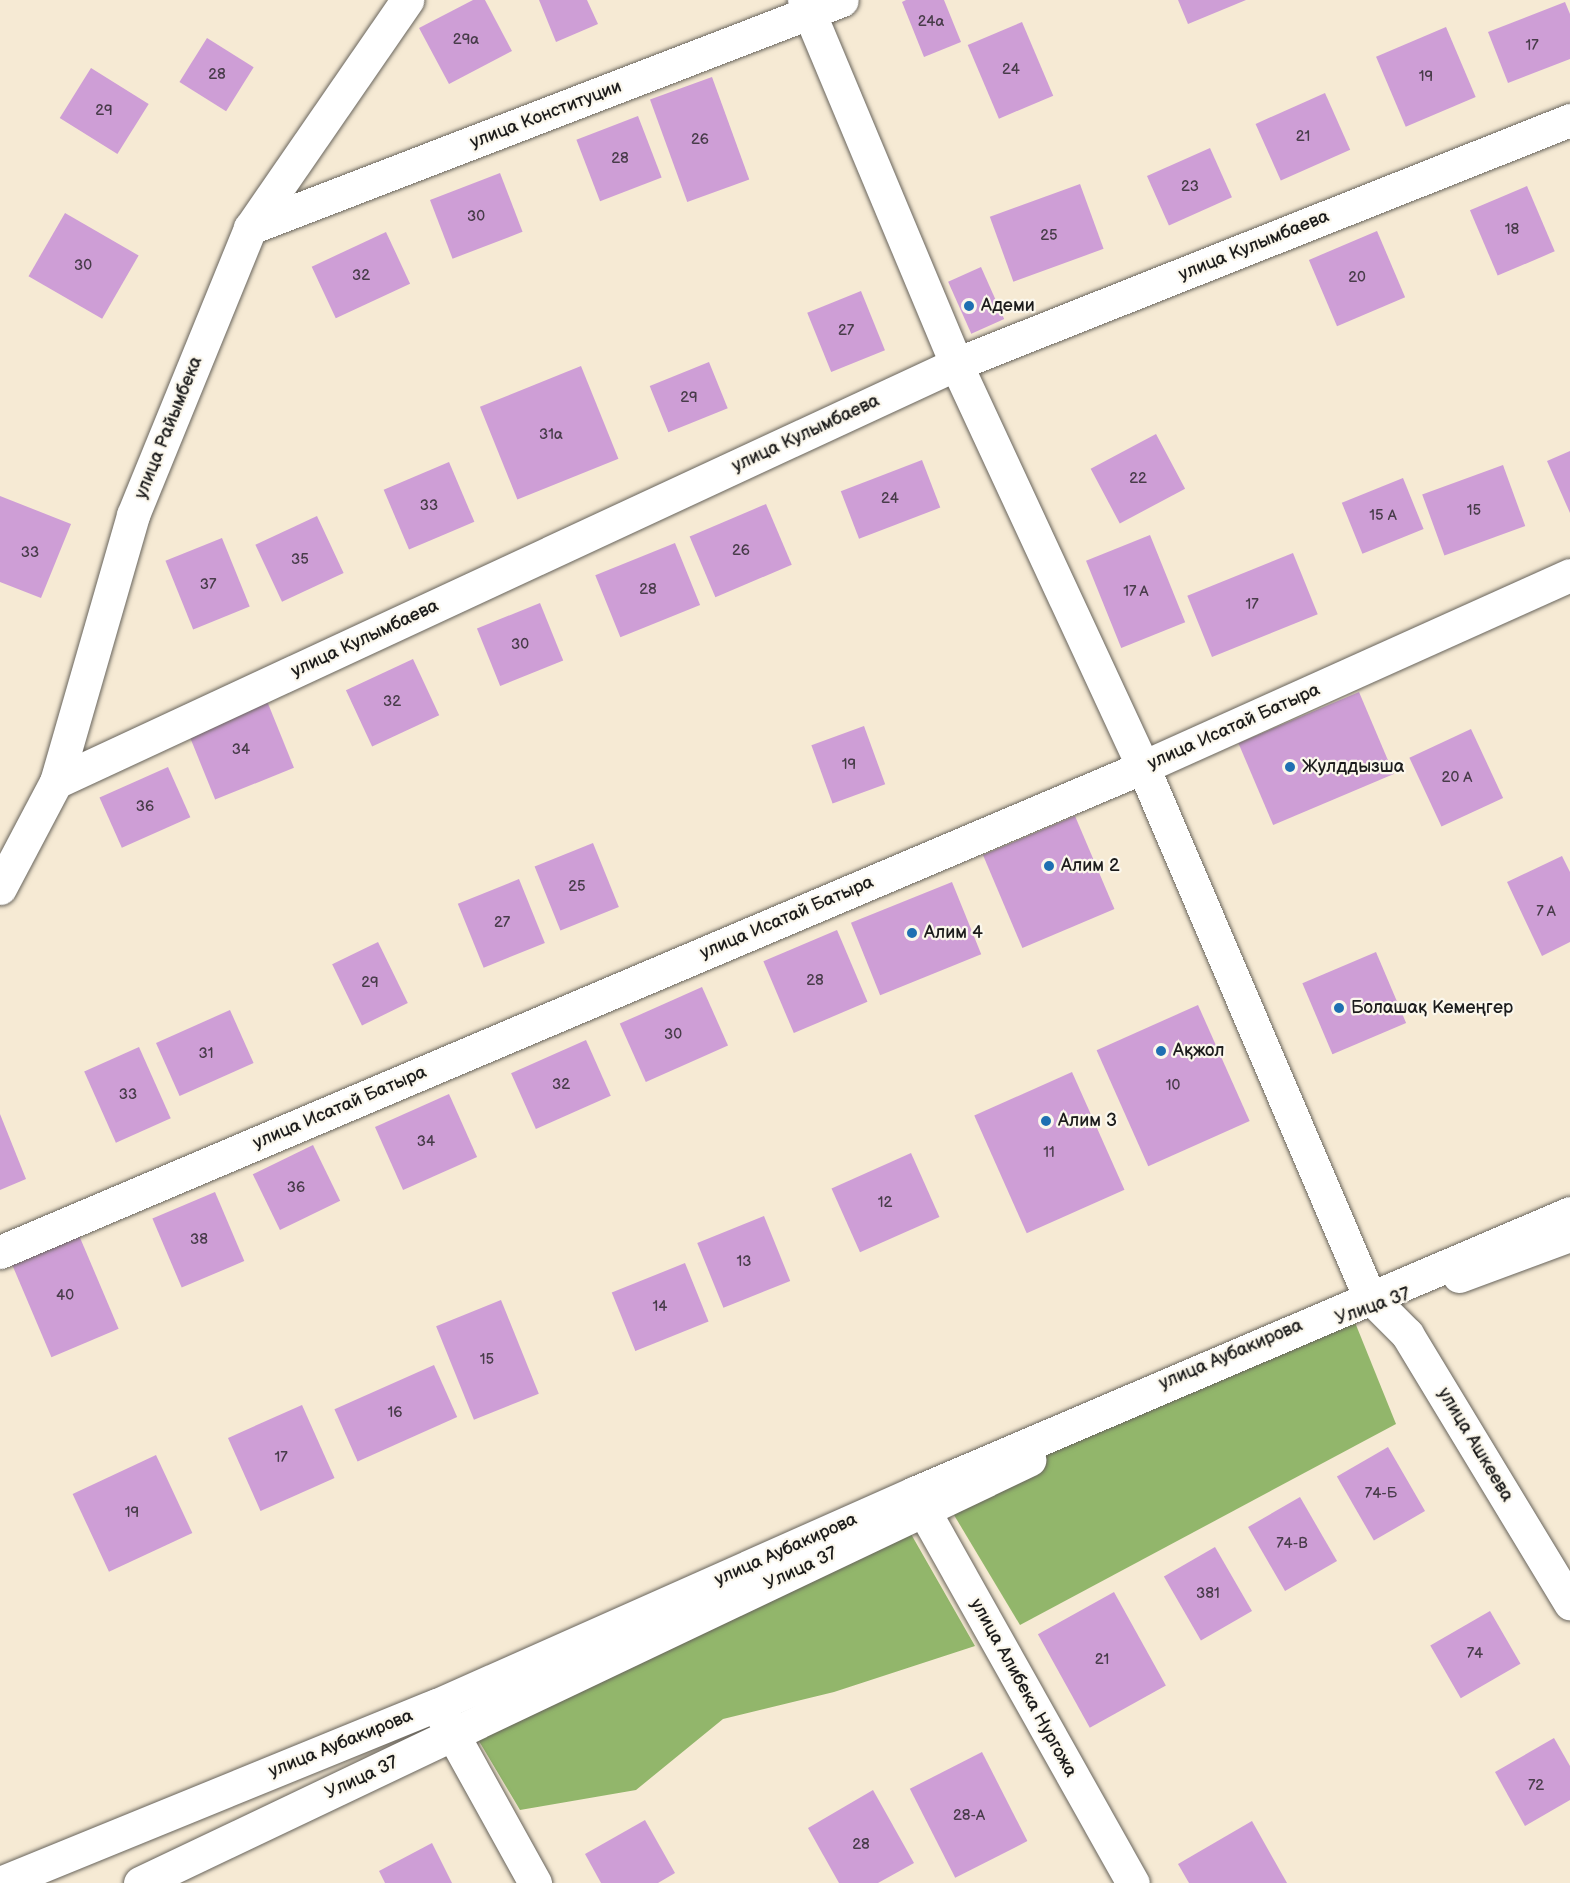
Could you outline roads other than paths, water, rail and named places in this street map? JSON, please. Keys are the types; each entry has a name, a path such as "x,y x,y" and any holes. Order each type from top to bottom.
{"street":[{"name":"улица Райымбека","path":"0,888 56,782 134,515 250,228 407,0"},
{"name":"улица Конституции","path":"250,228 807,7 842,0"},
{"path":"807,7 956,364 1143,767 1368,1296"},
{"name":"улица Кулымбаева","path":"56,782 956,364 1570,120"},
{"name":"улица Исатай Батыра","path":"0,1252 1143,767 1570,575"},
{"name":"улица Аубакирова","path":"0,1883 437,1705 914,1493 1368,1296 1570,1213"},
{"name":"Улица 37","path":"140,1883 1278,1342 1570,1235"},
{"name":"улица Ашкеева","path":"1368,1296 1407,1334 1570,1603"},
{"name":"улица Алибека Нургожа","path":"914,1493 1133,1883"},
{"path":"437,1705 534,1883"}],"place":[{"name":"Адеми","path":"969,306"},
{"name":"Жулддызша","path":"1290,767"},
{"name":"Алим 2","path":"1049,866"},
{"name":"Алим 4","path":"912,933"},
{"name":"Болашақ Кемеңгер","path":"1339,1008"},
{"name":"Ақжол","path":"1161,1051"},
{"name":"Алим 3","path":"1046,1121"}]}
